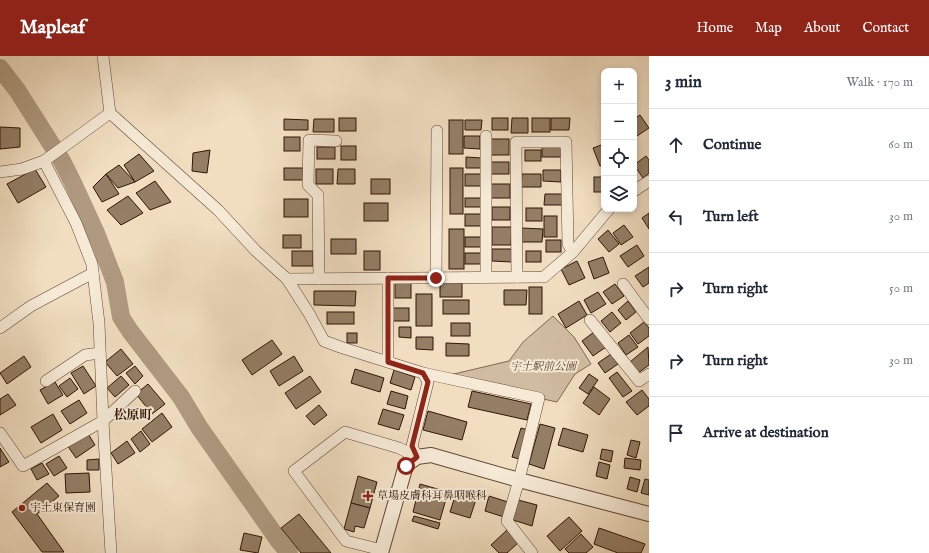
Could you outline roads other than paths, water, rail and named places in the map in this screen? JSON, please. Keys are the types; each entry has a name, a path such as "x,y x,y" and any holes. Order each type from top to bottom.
{"street":[{"path":"103,56 110,113 218,210 256,251 287,279 310,315 324,341 423,373 539,398 519,480 507,521 532,553"},
{"path":"0,172 22,169 46,159 110,113"},
{"path":"436,278 437,131"},
{"path":"486,136 486,277"},
{"path":"319,279 318,195 308,185 309,140 336,140"},
{"path":"517,277 516,142 566,142 568,244 573,252"},
{"path":"46,159 76,223 92,264 100,323 103,420 111,553"},
{"path":"637,190 649,181"},
{"path":"287,279 544,277 573,252 606,212"},
{"path":"0,328 31,306 93,273"},
{"path":"388,278 388,362"},
{"path":"623,284 649,319"},
{"path":"590,320 639,381 649,374"},
{"path":"46,381 85,355 100,353"},
{"path":"417,457 412,446 428,382 423,373"},
{"path":"0,433 23,466 103,420 135,391"},
{"path":"417,457 399,448 345,432 294,471 346,542 382,552 406,466 417,457 431,455 649,514"}],"waterway":[{"path":"0,68 17,90 62,161 73,183 96,233 115,282 121,317 181,397 199,427 289,553"}],"place":[{"name":"草場皮膚科耳鼻咽喉科","path":"368,496"},
{"name":"宇土東保育園","path":"22,508"}],"district":[{"name":"松原町","path":"133,415"}],"park label":[{"name":"宇土駅前公園","path":"543,367"}]}
